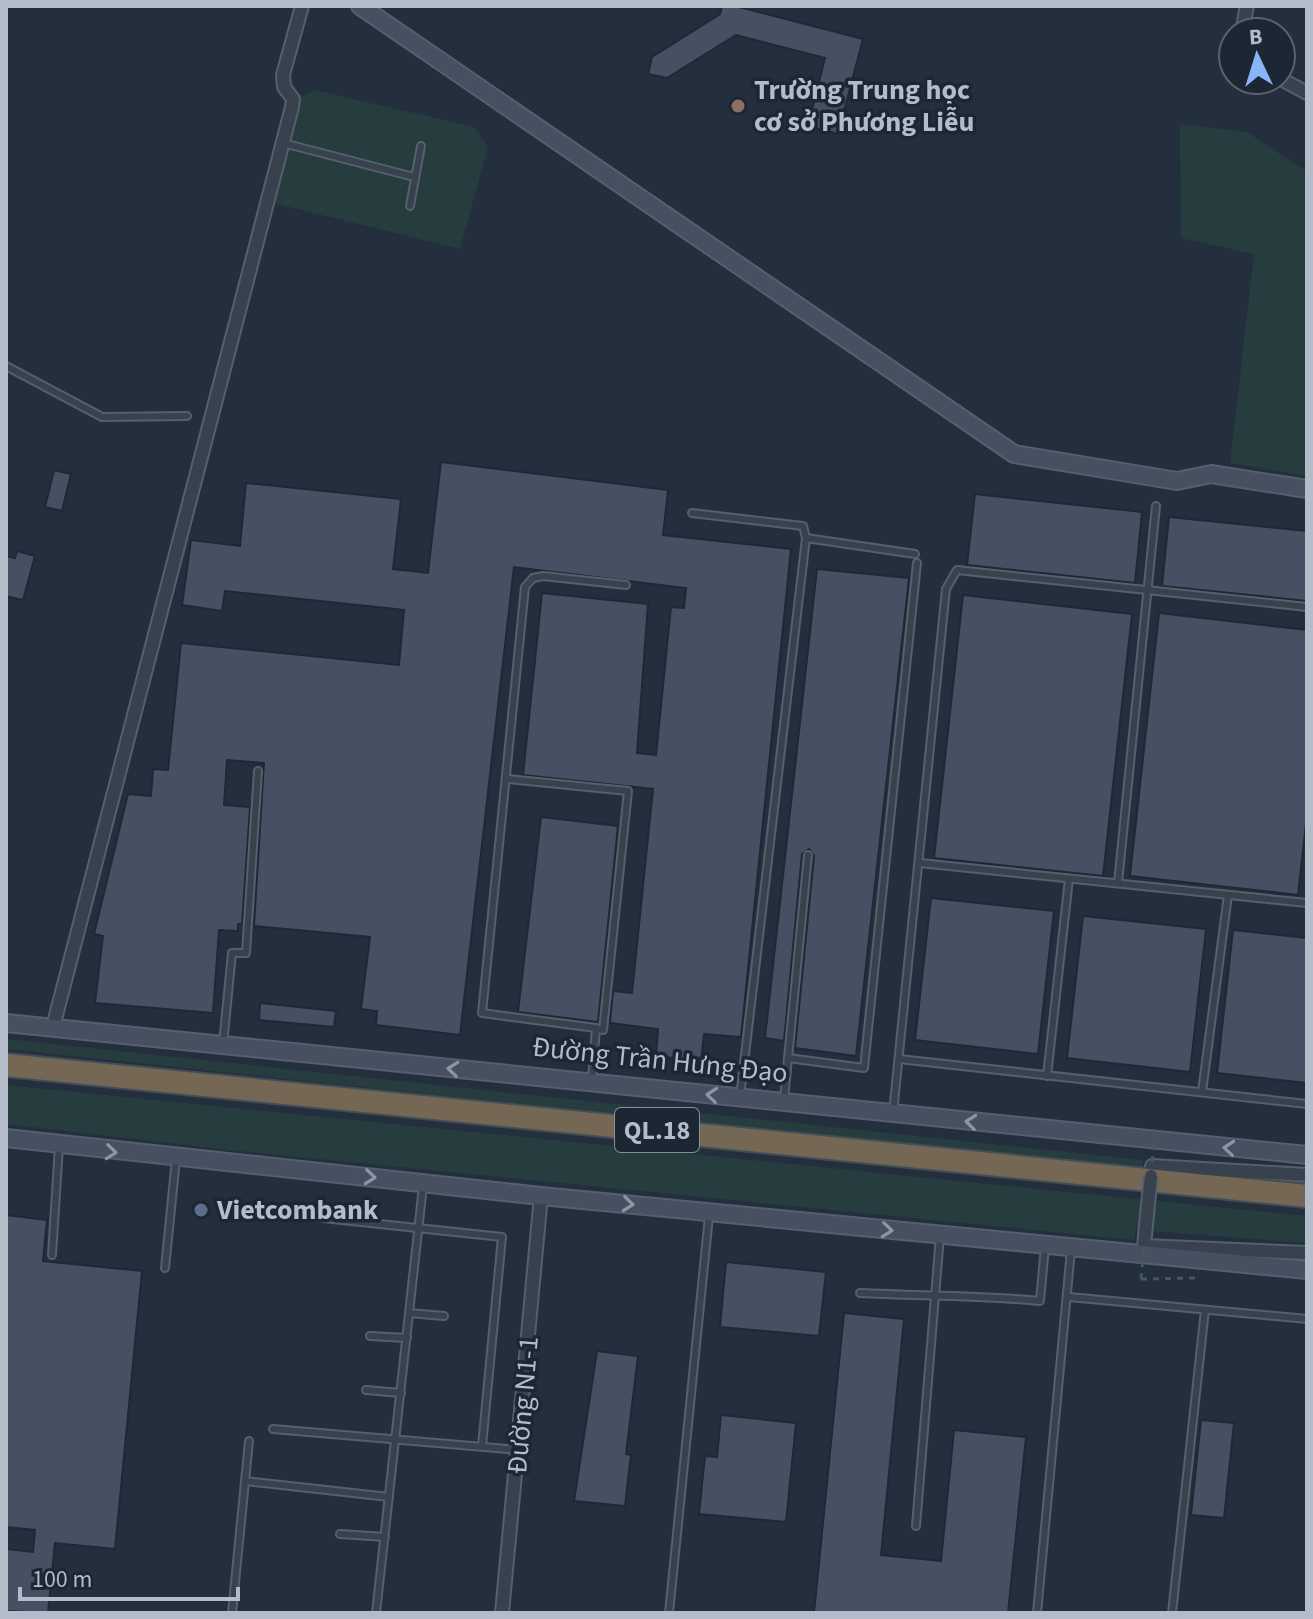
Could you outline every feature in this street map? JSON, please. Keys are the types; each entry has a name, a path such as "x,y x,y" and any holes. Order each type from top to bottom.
{"highway":[{"name":"QL.18","path":"6,1065 1307,1196"}],"main road":[{"path":"360,6 1014,454 1177,481 1211,474 1307,489"},
{"name":"Đường Trần Hưng Đạo","path":"6,1023 1307,1155"},
{"path":"6,1138 176,1159 1307,1270"}],"street":[{"path":"53,1027 283,143 293,99 284,87 283,75 302,6"},
{"path":"1307,1175 1152,1166 1144,1246 1307,1253"},
{"name":"Đường N1-1","path":"502,1613 541,1196"}],"lane":[{"path":"283,143 414,177"},
{"path":"410,206 421,146"},
{"path":"6,366 102,417 187,416"},
{"path":"1118,883 1156,506"},
{"path":"692,513 803,526 806,538 740,1097"},
{"path":"806,538 915,554"},
{"path":"788,1058 864,1068 917,563"},
{"path":"893,1114 946,589 957,570 1307,607"},
{"path":"507,779 628,791 603,1030 482,1013 523,593 527,583 543,576 626,585"},
{"path":"223,1044 232,953 246,953 258,771"},
{"path":"783,1102 808,855"},
{"path":"920,863 1307,901"},
{"path":"1047,1076 1069,879"},
{"path":"1202,1092 1228,895"},
{"path":"592,1083 596,1029"},
{"path":"899,1059 1307,1104"},
{"path":"52,1255 59,1146"},
{"path":"165,1268 176,1159"},
{"path":"376,1613 423,1183"},
{"path":"669,1613 709,1212"},
{"path":"295,1215 502,1237 482,1446"},
{"path":"916,1526 940,1236"},
{"path":"860,1293 935,1297 966,1294 1040,1301 1045,1246"},
{"path":"1037,1613 1072,1249"},
{"path":"1069,1297 1307,1319"},
{"path":"1172,1613 1205,1310"},
{"path":"409,1313 444,1316"},
{"path":"370,1336 407,1338"},
{"path":"366,1390 401,1393"},
{"path":"273,1429 519,1450"},
{"path":"232,1613 249,1441"},
{"path":"245,1481 389,1497"},
{"path":"340,1534 385,1537"}],"path":[{"path":"1152,1166 1155,1132"},
{"path":"1144,1246 1141,1279 1195,1278"}],"green space":[{"path":"314,90 474,127 488,147 460,249 261,200 287,104"},
{"path":"1180,124 1247,132 1307,172 1307,476 1230,463 1254,254 1181,238"},
{"path":"6,1039 1143,1160 1142,1170 6,1049"},
{"path":"6,1085 1307,1216 1307,1243 1136,1230 1134,1240 229,1150 6,1124"}],"building":[{"path":"722,6 735,6 863,39 838,134 808,126 825,58 736,35 667,78 648,74 652,57 720,14"},
{"path":"441,462 668,490 663,535 791,549 741,1037 704,1034 701,1061 656,1056 658,1029 610,1023 613,991 632,993 653,789 523,775 542,593 648,604 637,753 656,755 671,607 684,608 686,588 514,567 460,1035 376,1025 377,1011 361,1009 370,937 254,926 264,763 227,760 224,805 250,807 242,924 238,924 238,931 219,930 213,1013 95,1003 103,936 94,934 128,794 151,796 153,769 168,770 181,643 399,665 404,610 225,591 222,611 182,605 191,540 240,546 246,483 401,499 393,569 428,573"},
{"path":"54,470 71,474 62,511 45,507"},
{"path":"975,494 1142,512 1135,583 967,565"},
{"path":"1169,517 1307,531 1307,601 1162,586"},
{"path":"17,551 35,556 23,600 6,596 6,556 15,558"},
{"path":"817,569 909,578 856,1056 795,1048 814,856 809,849 802,854 784,1041 765,1038"},
{"path":"963,595 1132,614 1103,876 934,858"},
{"path":"1159,613 1307,630 1307,814 1298,895 1130,876"},
{"path":"541,817 618,826 598,1022 518,1012"},
{"path":"931,898 1054,911 1038,1054 915,1040"},
{"path":"1083,916 1206,929 1190,1072 1067,1058"},
{"path":"1233,930 1307,938 1307,1083 1217,1073"},
{"path":"260,1003 336,1011 334,1027 259,1020"},
{"path":"6,1215 47,1220 43,1261 142,1271 115,1549 55,1543 48,1613 6,1611 6,1549 33,1552 35,1530 6,1527"},
{"path":"726,1262 826,1272 819,1336 720,1327"},
{"path":"844,1313 904,1319 881,1555 941,1561 954,1430 1026,1437 1008,1613 814,1613"},
{"path":"597,1351 638,1356 626,1454 631,1455 625,1506 574,1501"},
{"path":"721,1415 796,1423 786,1522 699,1514 705,1456 717,1457"},
{"path":"1201,1420 1234,1423 1224,1518 1191,1515"}],"place":[{"name":"Trường Trung học cơ sở Phương Liễu","path":"738,106"},
{"name":"Vietcombank","path":"201,1210"}]}
